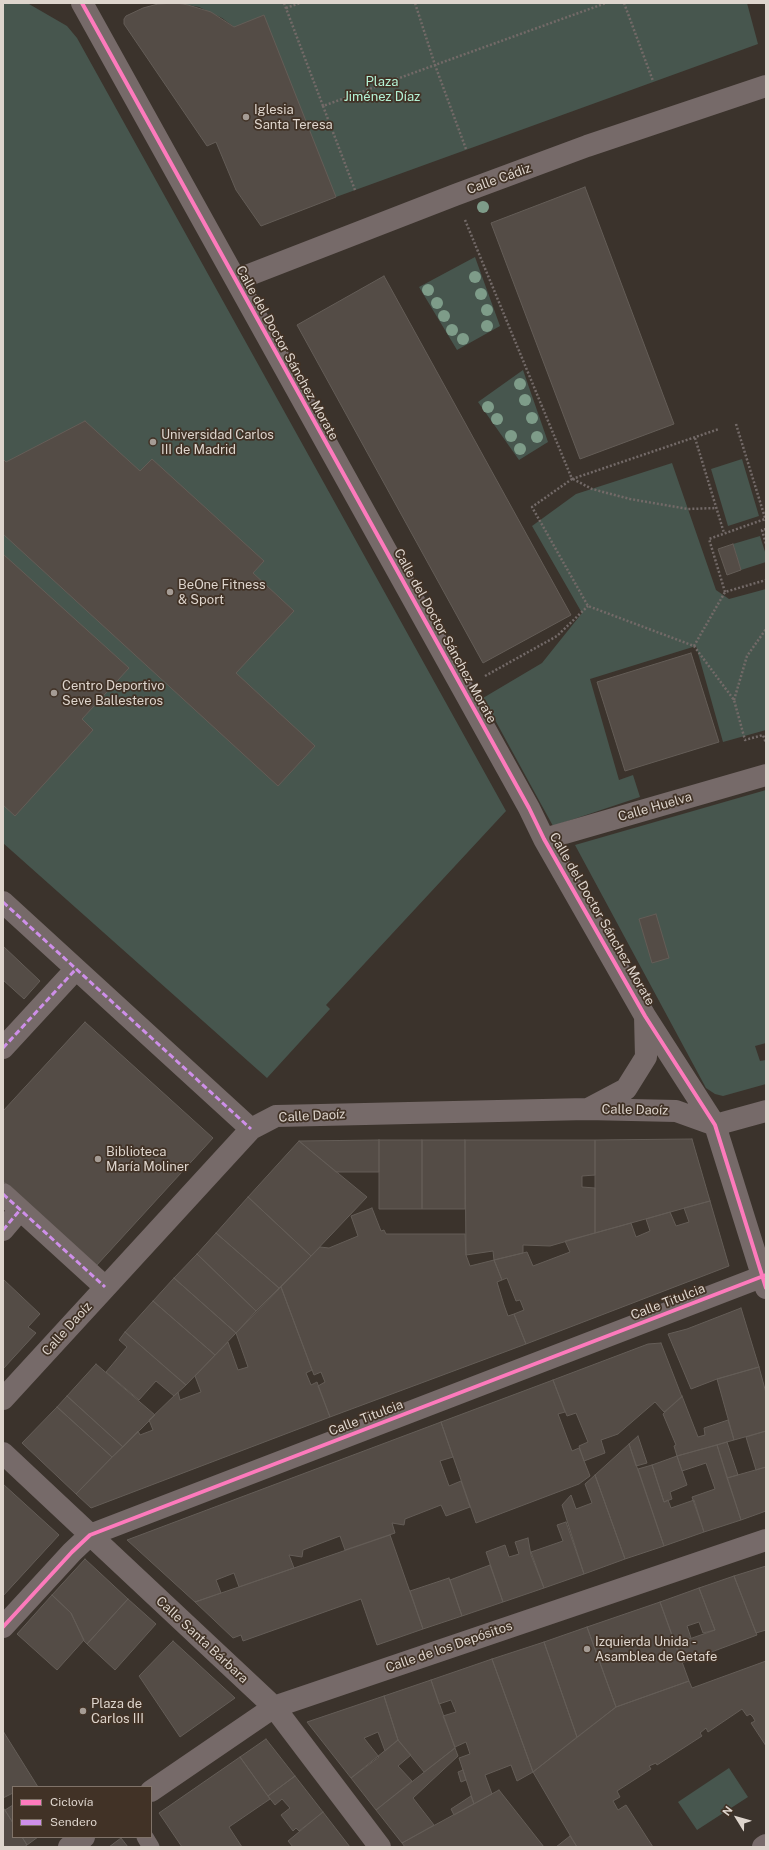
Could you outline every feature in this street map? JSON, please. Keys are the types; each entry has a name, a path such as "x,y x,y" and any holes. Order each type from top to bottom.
{"street":[{"name":"Calle del Doctor Sánchez Morate","path":"82,3 544,839 645,1016 715,1125 765,1279"},
{"name":"Calle Cádiz","path":"236,280 455,195 587,146 766,86"},
{"name":"Calle Huelva","path":"544,839 766,775"},
{"path":"3,902 251,1129"},
{"path":"3,1048 76,969"},
{"path":"587,1109 626,1089 646,1057 645,1016"},
{"name":"Calle Daoíz","path":"3,1399 251,1129 276,1116 300,1114 587,1109 676,1111 715,1125"},
{"path":"715,1125 766,1111"},
{"path":"3,1194 105,1287"},
{"path":"3,1230 20,1210"},
{"name":"Calle Titulcia","path":"3,1627 72,1552 90,1535 765,1279"},
{"name":"Calle Santa Bárbara","path":"3,1453 274,1707 380,1847"},
{"name":"Calle de los Depósitos","path":"152,1790 274,1707 766,1540"},
{"path":"69,1847 82,1838"}],"lane":[{"path":"145,1838 152,1847"}],"path":[{"path":"284,3 355,190"},
{"path":"286,8 300,3"},
{"path":"415,3 435,65 466,149"},
{"path":"323,106 606,3"},
{"path":"624,3 653,81"},
{"path":"455,195 572,479 592,489 630,499 688,509 716,508"},
{"path":"725,592 709,539 766,520 736,424"},
{"path":"719,430 572,479 532,507 588,606 694,646 734,700 745,740 763,735 766,743"},
{"path":"695,438 724,533"},
{"path":"766,529 762,530 766,544"},
{"path":"694,646 725,592 766,580"},
{"path":"462,689 557,636 588,606"},
{"path":"734,700 747,656 766,629"}],"green space":[{"name":"Universidad Carlos III de Madrid","path":"3,3 29,4 67,26 77,38 506,811 326,1005 330,1009 267,1078 3,843"},
{"name":"Plaza Jiménez Díaz","path":"166,3 747,3 758,44 336,197 234,27 222,18 199,7"},
{"path":"475,257 500,326 457,350 419,287"},
{"path":"523,370 548,442 519,460 478,402"},
{"path":"742,459 759,516 728,526 711,469"},
{"path":"672,463 716,590 729,599 766,589 766,730 723,742 696,646 590,679 619,780 633,775 640,797 553,826 483,698 542,663 582,613 532,526 576,494"},
{"path":"760,536 766,555 766,562 741,570 733,544"},
{"path":"766,790 766,1043 755,1046 760,1061 766,1060 766,1084 723,1096 715,1094 706,1088 575,845"},
{"path":"729,1768 748,1797 697,1830 678,1802"}],"building":[{"name":"Iglesia Santa Teresa","path":"177,3 211,12 234,27 264,15 336,197 261,226 236,190 216,142 207,146 124,24 124,19 126,16 143,8 158,4"},
{"path":"585,187 674,424 580,459 491,223"},
{"path":"384,276 571,615 483,663 297,325"},
{"name":"BeOne Fitness & Sport","path":"85,421 140,471 152,459 264,561 253,573 294,611 236,673 315,746 278,786 3,534 3,459 6,462"},
{"path":"733,544 741,570 727,575 718,549"},
{"name":"Centro Deportivo Seve Ballesteros","path":"3,554 129,668 82,719 93,730 15,816 3,805"},
{"path":"691,653 719,742 625,771 597,682"},
{"path":"656,914 669,958 652,963 639,919"},
{"path":"3,946 40,981 24,999 3,980"},
{"name":"Biblioteca María Moliner","path":"85,1022 213,1138 96,1266 3,1181 3,1111"},
{"path":"692,1139 710,1201 595,1233 595,1140"},
{"path":"379,1140 422,1140 422,1209 379,1209"},
{"path":"379,1140 379,1172 336,1172 299,1141"},
{"path":"422,1140 465,1140 465,1209 422,1209"},
{"path":"465,1140 595,1140 595,1175 582,1176 582,1187 595,1188 595,1233 550,1246 523,1245 523,1253 494,1260 493,1251 466,1255"},
{"path":"299,1141 367,1197 311,1256 248,1197"},
{"path":"248,1197 311,1256 279,1288 216,1233"},
{"path":"710,1201 729,1266 526,1344 514,1314 524,1310 520,1300 516,1301 507,1278 502,1280 494,1260 527,1252 533,1266 570,1252 565,1241 631,1223 636,1237 650,1231 646,1219 670,1212 676,1226 689,1222 684,1208"},
{"path":"372,1208 381,1231 384,1230 386,1234 465,1234 466,1255 470,1266 494,1260 502,1280 497,1282 508,1316 514,1314 526,1344 330,1417 318,1386 325,1382 321,1372 314,1375 281,1287 320,1247 329,1248 358,1236 351,1216"},
{"path":"216,1233 279,1288 256,1311 197,1254"},
{"path":"197,1254 256,1311 236,1333 174,1278"},
{"path":"174,1278 236,1333 215,1355 153,1301"},
{"path":"3,1279 40,1314 28,1327 36,1333 3,1369"},
{"path":"281,1287 312,1370 306,1373 311,1385 317,1382 330,1417 91,1508 76,1494 138,1431 140,1435 153,1430 149,1420 178,1392 180,1400 201,1392 195,1376 228,1342 238,1370 248,1367 236,1333"},
{"path":"153,1301 215,1355 186,1385 125,1332"},
{"path":"741,1308 759,1367 717,1379 691,1389 668,1334 687,1329"},
{"path":"125,1332 186,1385 174,1396 156,1381 139,1400 106,1372 127,1347 119,1340"},
{"path":"661,1343 682,1397 664,1412 655,1402 618,1434 601,1440 605,1453 584,1461 579,1446 588,1442 576,1413 567,1416 553,1380 648,1344"},
{"path":"96,1364 155,1415 123,1447 67,1396"},
{"path":"759,1367 766,1393 766,1431 734,1440 717,1379"},
{"path":"553,1380 565,1412 558,1414 572,1451 579,1448 590,1476 579,1484 476,1523 441,1422"},
{"path":"67,1396 123,1447 112,1457 57,1407"},
{"path":"682,1396 698,1437 705,1435 704,1428 728,1420 734,1440 677,1456 674,1446 676,1445 663,1414"},
{"path":"57,1407 112,1457 76,1494 22,1443"},
{"path":"441,1422 453,1457 440,1461 449,1486 461,1481 470,1507 446,1516 441,1505 405,1519 404,1525 392,1523 395,1533 345,1550 340,1536 303,1550 302,1557 289,1555 294,1568 239,1587 234,1573 216,1580 221,1593 195,1602 127,1540"},
{"path":"766,1431 766,1467 756,1470 746,1437"},
{"path":"638,1436 647,1463 636,1466 629,1444"},
{"path":"727,1442 738,1475 727,1478 717,1445"},
{"path":"629,1444 664,1546 625,1559 595,1475"},
{"path":"717,1445 741,1520 704,1532 692,1497 715,1489 706,1463 682,1471 677,1456"},
{"path":"677,1456 687,1485 670,1492 672,1499 664,1502 652,1465"},
{"path":"652,1465 664,1502 668,1500 671,1508 694,1500 704,1532 664,1546 638,1469"},
{"path":"766,1467 766,1511 741,1520 727,1478"},
{"path":"595,1475 625,1559 584,1574 562,1505 571,1495 576,1509 592,1503 585,1484"},
{"path":"3,1484 59,1535 3,1596"},
{"path":"566,1522 584,1574 544,1588 531,1552 563,1541 557,1525"},
{"path":"390,1535 423,1629 377,1645 361,1599 243,1641 241,1635 233,1638 195,1602"},
{"path":"528,1538 531,1555 544,1588 503,1602 486,1552 505,1545 509,1557 519,1554 515,1542"},
{"path":"85,1559 128,1599 87,1644 84,1641 71,1613 52,1595"},
{"path":"490,1565 503,1602 462,1616 450,1580"},
{"path":"766,1566 766,1630 756,1633 734,1576"},
{"path":"734,1576 757,1635 682,1663 675,1644 715,1630 699,1588"},
{"path":"449,1578 462,1616 423,1629 410,1591"},
{"path":"699,1588 715,1630 703,1633 699,1622 687,1626 691,1638 675,1644 660,1602"},
{"path":"52,1595 71,1613 84,1640 57,1670 17,1634"},
{"path":"128,1599 156,1624 115,1670 87,1644"},
{"path":"660,1602 689,1681 616,1707 587,1627"},
{"path":"587,1627 616,1707 577,1737 544,1642"},
{"path":"173,1641 235,1698 180,1737 139,1676"},
{"path":"544,1642 577,1737 533,1772 492,1659"},
{"path":"492,1659 533,1772 517,1781 511,1765 485,1775 492,1794 474,1804 459,1758 470,1754 466,1742 455,1747 443,1716 456,1712 451,1700 439,1704 431,1680"},
{"path":"766,1661 766,1746 751,1723 755,1721 753,1717 750,1714 747,1716 742,1709 708,1732 706,1728 700,1733 702,1736 657,1765 656,1763 649,1766 651,1769 617,1791 620,1797 613,1801 618,1810 626,1805 653,1847 577,1847 533,1772 616,1707 689,1681 692,1688"},
{"path":"431,1680 455,1748 424,1772 398,1740 384,1696"},
{"path":"384,1696 398,1740 385,1751 378,1732 364,1738 379,1757 351,1778 307,1722"},
{"path":"3,1731 37,1786 12,1786 12,1794 3,1798"},
{"path":"266,1739 295,1776 268,1796 240,1757"},
{"path":"398,1740 411,1755 398,1766 412,1781 376,1810 351,1778"},
{"path":"455,1748 458,1756 413,1798 434,1825 402,1843 376,1810"},
{"path":"240,1757 270,1799 229,1827 242,1847 182,1847 159,1813"},
{"path":"463,1770 466,1780 461,1782 458,1772"},
{"path":"295,1776 323,1812 299,1831 296,1828 293,1831 281,1815 290,1808 282,1799 275,1805 268,1796"},
{"path":"499,1790 544,1847 405,1847 402,1843"},
{"path":"471,1796 474,1804 454,1815 451,1809"},
{"path":"12,1806 12,1821 5,1810"},
{"path":"4,1809 12,1821 12,1838 23,1838 27,1845 24,1847 3,1847"},
{"path":"323,1812 350,1847 293,1847 288,1841"},
{"path":"570,1836 577,1847 556,1847"},
{"path":"23,1838 37,1838 27,1845"},
{"path":"121,1838 128,1847 109,1847"}],"marked path":[{"path":"3,902 251,1129"},
{"path":"3,1048 76,969"},
{"path":"3,1194 105,1287"},
{"path":"3,1230 20,1210"}],"cycle path":[{"path":"82,3 529,808 544,839 645,1016 715,1125 766,1288"},
{"path":"3,1627 72,1552 90,1535 766,1275"}],"place":[{"name":"Iglesia Santa Teresa","path":"246,117"},
{"name":"Universidad Carlos III de Madrid","path":"153,442"},
{"name":"BeOne Fitness & Sport","path":"170,592"},
{"name":"Centro Deportivo Seve Ballesteros","path":"54,693"},
{"name":"Biblioteca María Moliner","path":"98,1159"},
{"name":"Izquierda Unida - Asamblea de Getafe","path":"587,1649"},
{"name":"Plaza de Carlos III","path":"83,1711"}]}
